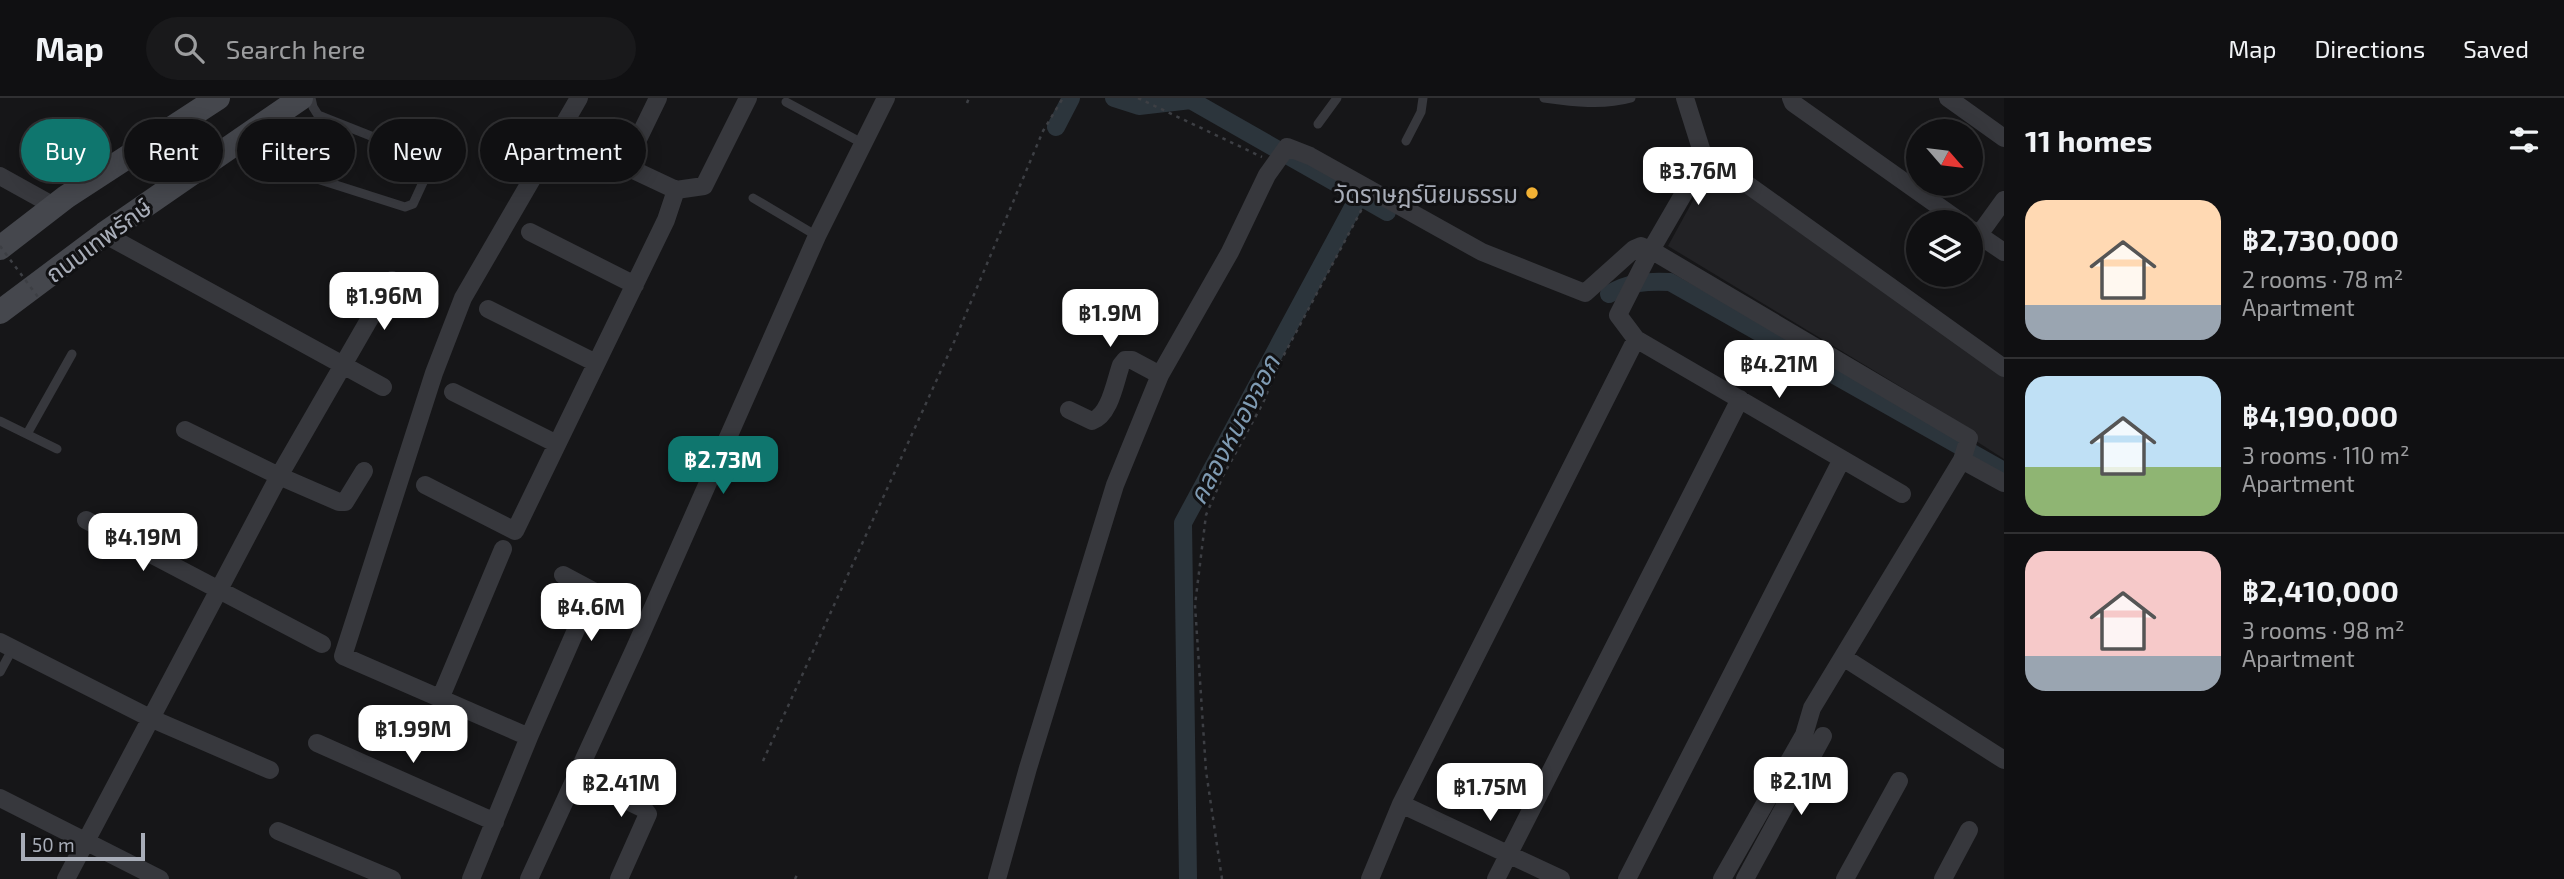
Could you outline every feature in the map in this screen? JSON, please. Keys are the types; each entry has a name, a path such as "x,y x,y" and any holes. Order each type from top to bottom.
{"main road":[{"name":"ถนนเทพรักษ์","path":"0,247 54,206 218,98"},
{"name":"ถนนเทพรักษ์","path":"0,312 104,234 301,98"}],"street":[{"path":"529,737 343,656 434,373 463,298 579,98"},
{"path":"646,123 658,98"},
{"path":"646,176 677,190 704,186 748,98"},
{"path":"529,879 635,648 817,236 886,98"},
{"path":"1685,98 1702,152 1702,162 1649,253 1618,314 1636,339 1902,494"},
{"path":"1791,98 1793,103 1944,210"},
{"path":"1948,98 2004,138"},
{"path":"997,879 1031,758 1115,485 1160,375 1230,253 1271,169 1287,148 1310,156 1482,253 1585,293 1634,249 1641,246 1966,450 2004,484"},
{"path":"1702,152 2004,368"},
{"path":"0,176 54,206"},
{"path":"425,485 515,531 666,220 677,190"},
{"path":"1983,225 2004,200"},
{"path":"530,232 635,285"},
{"path":"104,234 383,387"},
{"path":"1983,242 2004,252"},
{"path":"66,879 279,476 392,280"},
{"path":"488,309 596,363"},
{"path":"1370,879 1401,804 1636,339"},
{"path":"1069,410 1092,421 1098,419 1104,413 1125,360 1132,360 1160,375"},
{"path":"453,391 556,444"},
{"path":"1496,879 1740,399"},
{"path":"185,430 339,502 345,502 364,471"},
{"path":"1722,879 1804,735 1812,708 1966,450"},
{"path":"1627,879 1842,458"},
{"path":"86,520 322,644"},
{"path":"440,699 503,549"},
{"path":"471,879 593,591 563,575"},
{"path":"6,645 150,718 270,771"},
{"path":"1843,657 2004,760"},
{"path":"1745,879 1823,736"},
{"path":"317,743 495,822"},
{"path":"575,776 644,809 648,814 619,879"},
{"path":"1845,879 1899,781"},
{"path":"0,798 160,879"},
{"path":"1401,804 1561,879"},
{"path":"1943,879 1969,830"},
{"path":"278,831 392,879"}],"lane":[{"path":"230,147 270,164 405,207 413,204 431,165 429,159 318,115 311,98"},
{"path":"1318,124 1337,98"},
{"path":"1406,141 1421,112 1423,98"},
{"path":"1544,98 1571,102 1615,102 1631,98"},
{"path":"786,102 862,143"},
{"path":"753,198 817,236"},
{"path":"27,434 72,354"},
{"path":"0,421 57,449"},
{"path":"0,672 6,645"}],"path":[{"path":"967,103 969,98"},
{"path":"763,761 954,342 1042,131 1063,98"},
{"path":"1138,98 1208,131 1271,169"},
{"path":"1222,879 1206,771 1195,605 1206,515 1223,476 1263,403 1278,366 1370,192"},
{"path":"0,247 38,297"}],"shaded area":[{"path":"1713,164 2004,375 2004,459 1976,441 1977,433 1668,246"}],"waterway":[{"path":"1056,127 1071,98"},
{"path":"1114,98 1139,106 1191,100"},
{"name":"คลองหนองจอก","path":"1187,98 1359,196 1183,523 1188,879"},
{"path":"1359,196 1387,212"},
{"path":"1609,294 1638,283 1670,282 2004,471"}],"place":[{"name":"วัดราษฎร์นิยมธรรม","path":"1532,193"}]}
